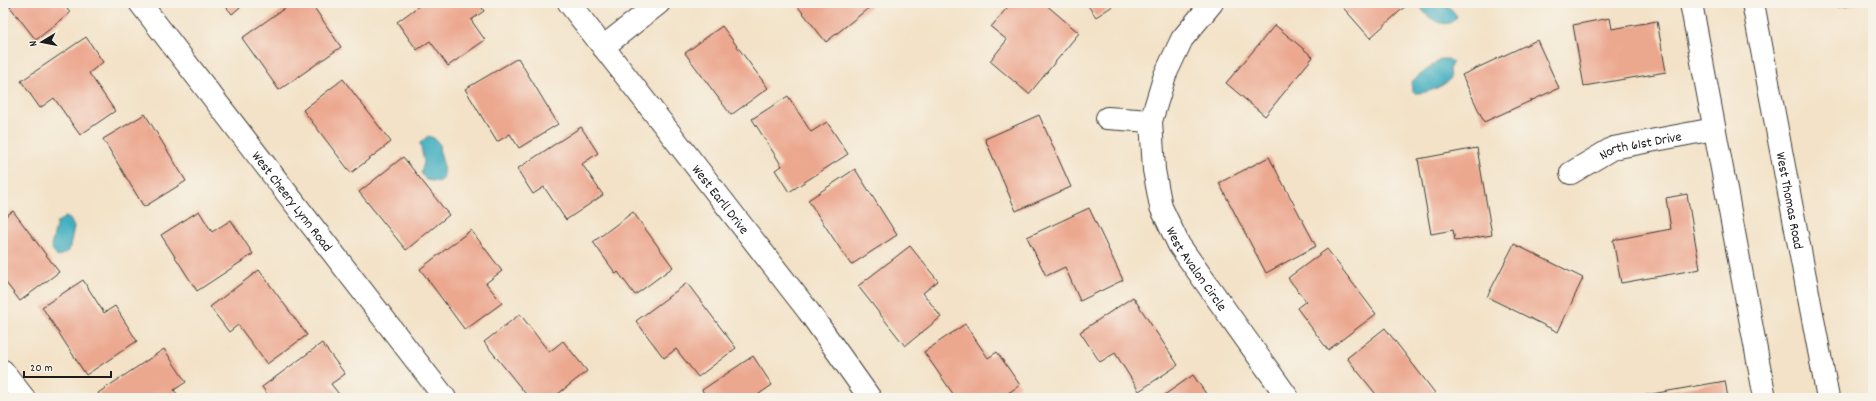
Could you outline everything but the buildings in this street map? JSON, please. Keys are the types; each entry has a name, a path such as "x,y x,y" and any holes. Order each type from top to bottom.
{"street":[{"name":"West Cheery Lynn Road","path":"140,3 445,398"},
{"name":"West Earll Drive","path":"569,3 809,312 870,398"},
{"path":"603,47 659,3"},
{"name":"West Avalon Circle","path":"1212,3 1182,39 1165,75 1151,121 1154,170 1160,207 1179,245 1288,398"},
{"path":"1691,3 1765,398"},
{"name":"West Thomas Road","path":"1753,3 1828,398"},
{"path":"1107,118 1151,121"},
{"name":"North 61st Drive","path":"1571,173 1613,148 1714,129"},
{"path":"3,371 24,398"}],"water":[{"path":"1419,3 1446,3 1457,16 1453,21 1448,23 1436,21 1425,13"},
{"path":"1441,59 1448,59 1453,62 1449,69 1450,79 1443,85 1434,89 1415,93 1412,90 1411,82"},
{"path":"428,136 434,138 441,146 439,148 443,163 444,178 439,182 426,180 421,173 424,162 420,143"},
{"path":"66,217 70,219 74,227 69,251 57,257 51,247 57,222"}]}
